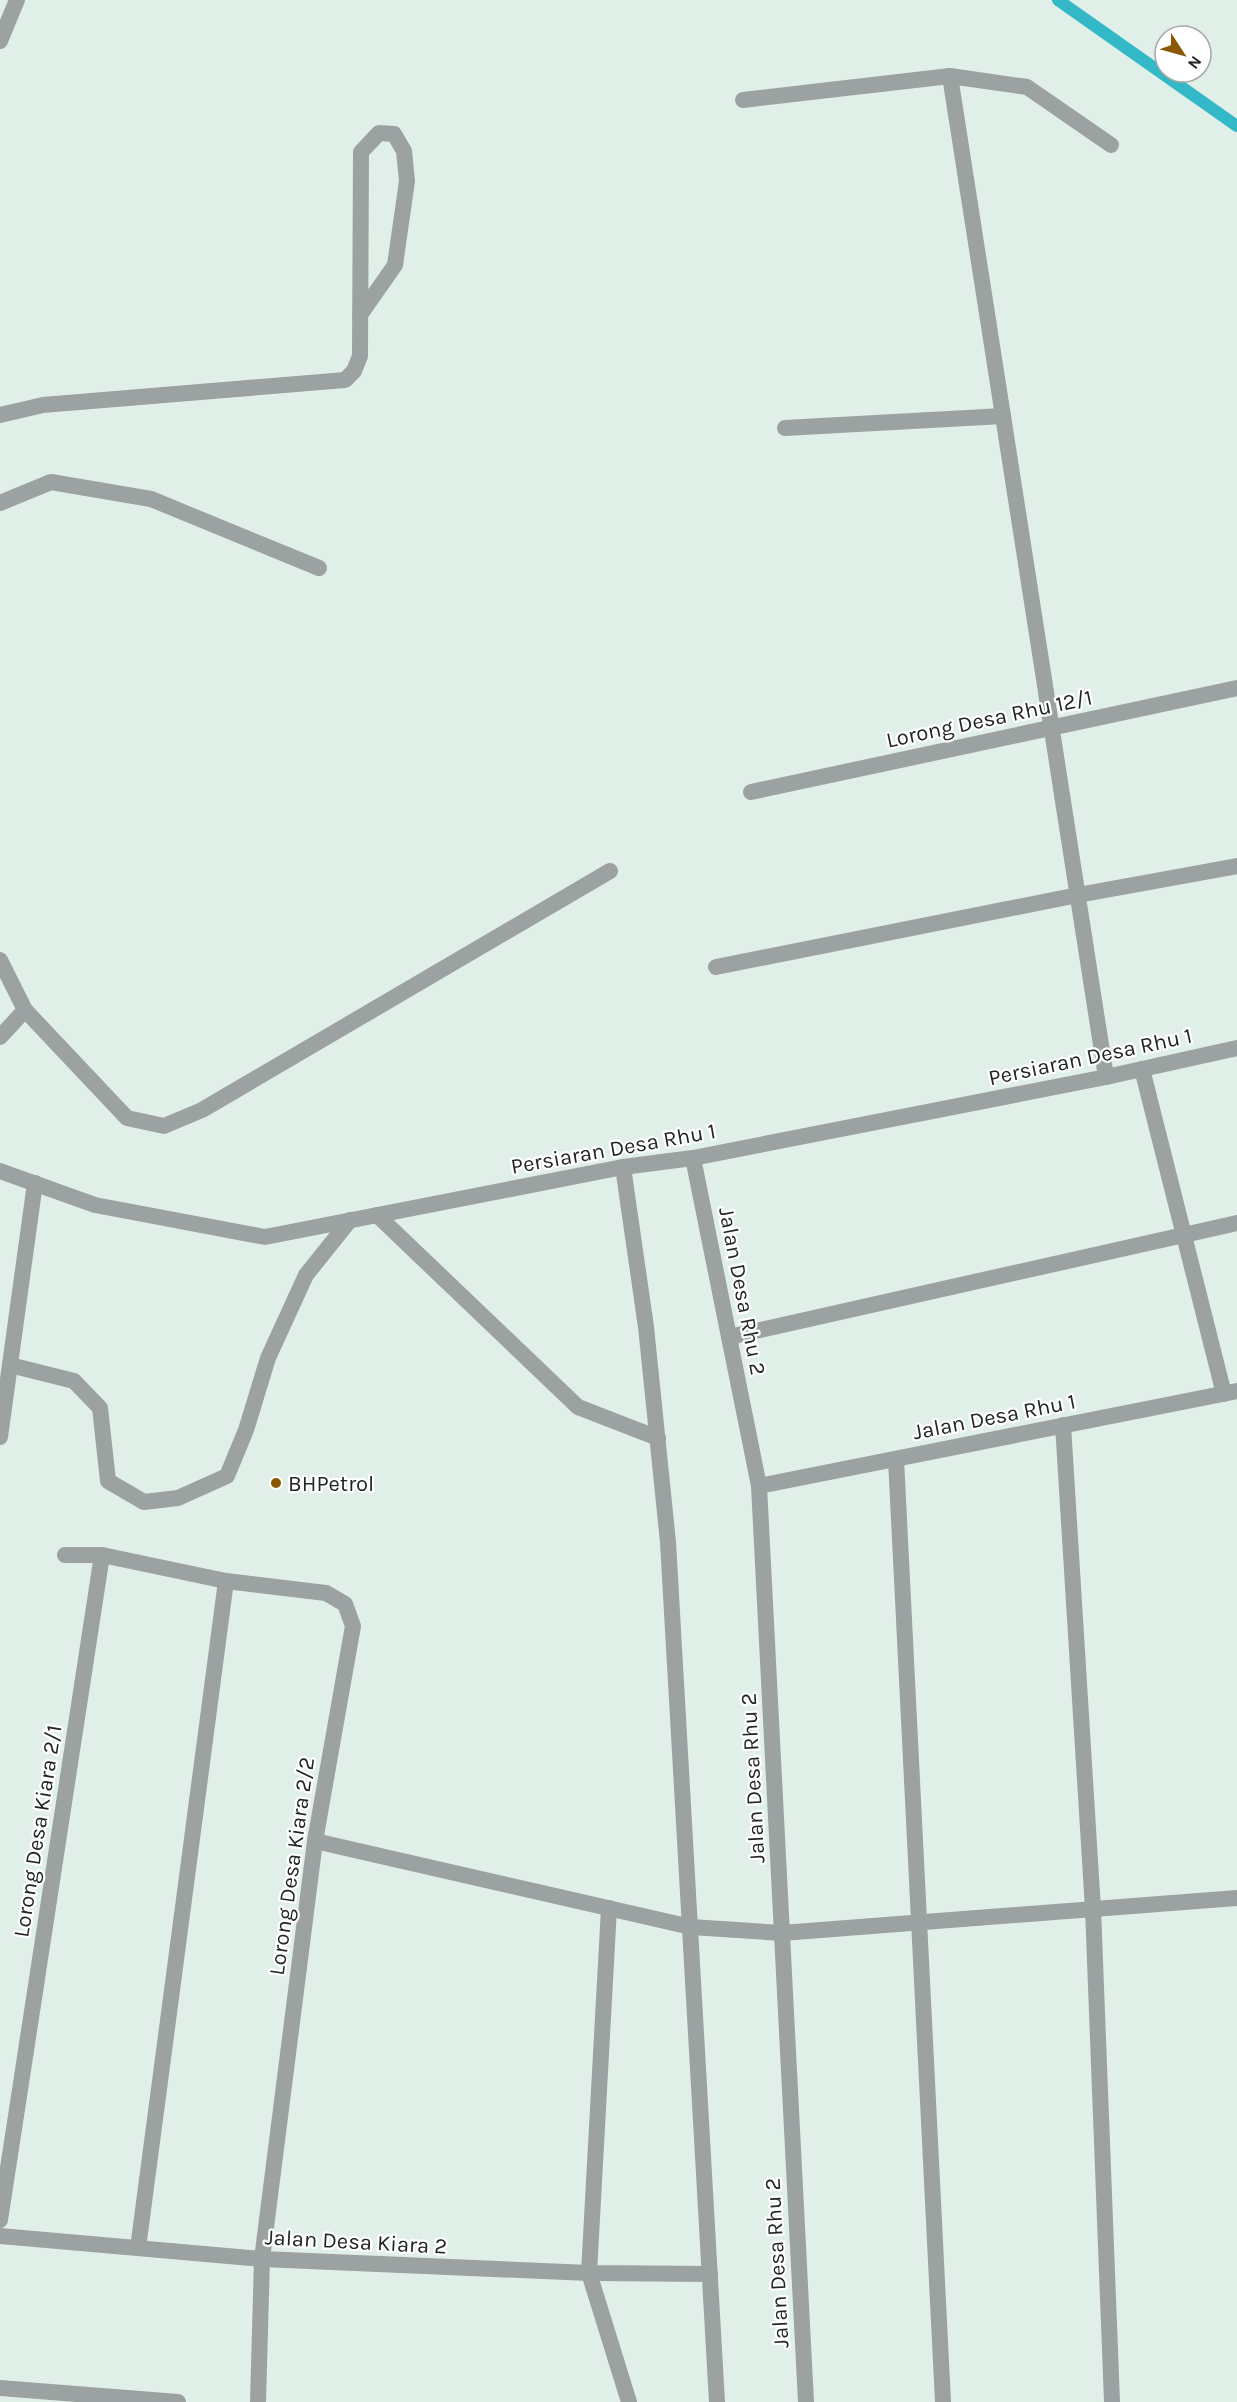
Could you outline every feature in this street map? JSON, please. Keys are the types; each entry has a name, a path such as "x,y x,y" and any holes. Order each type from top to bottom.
{"street":[{"path":"0,41 15,6"},
{"path":"743,100 950,76 1026,87 1111,146"},
{"path":"950,76 1106,1077"},
{"path":"0,415 43,405 345,380 354,371 360,356 360,315 361,152 379,133 394,134 404,151 407,181 395,265 360,315"},
{"path":"785,428 1003,416"},
{"path":"0,503 51,482 151,500 319,568"},
{"name":"Lorong Desa Rhu 12/1","path":"751,792 1237,688"},
{"path":"716,967 1237,866"},
{"path":"0,960 25,1010 127,1118 164,1126 202,1110 610,871"},
{"path":"0,1037 25,1010"},
{"name":"Persiaran Desa Rhu 1","path":"0,1171 95,1205 265,1237 623,1167 693,1158 1106,1077 1237,1048"},
{"path":"1142,1069 1183,1233 1231,1392"},
{"name":"Jalan Desa Rhu 2","path":"693,1158 759,1486 806,2402"},
{"path":"623,1167 646,1327 668,1542 717,2402"},
{"path":"0,1437 35,1183"},
{"path":"376,1215 578,1407 658,1438"},
{"path":"10,1365 74,1381 100,1408 108,1481 144,1502 178,1497 227,1476 246,1430 268,1358 306,1275 350,1220"},
{"path":"729,1337 1183,1233 1237,1223"},
{"name":"Jalan Desa Rhu 1","path":"759,1486 1231,1392"},
{"path":"1063,1425 1092,1909 1112,2402"},
{"path":"896,1459 944,2402"},
{"name":"Lorong Desa Kiara 2/2","path":"65,1555 102,1555 226,1581 326,1593 345,1604 353,1626 315,1841 262,2259 258,2402"},
{"name":"Lorong Desa Kiara 2/1","path":"0,2220 102,1555"},
{"path":"138,2248 226,1581"},
{"path":"315,1841 691,1926 782,1933 1237,1898"},
{"path":"609,1908 589,2274 629,2402"},
{"name":"Jalan Desa Kiara 2","path":"0,2236 262,2259 589,2274 710,2274"},
{"path":"0,2388 178,2402"}],"waterway":[{"path":"1058,0 1237,126"}],"place":[{"name":"BHPetrol","path":"276,1483"}]}
